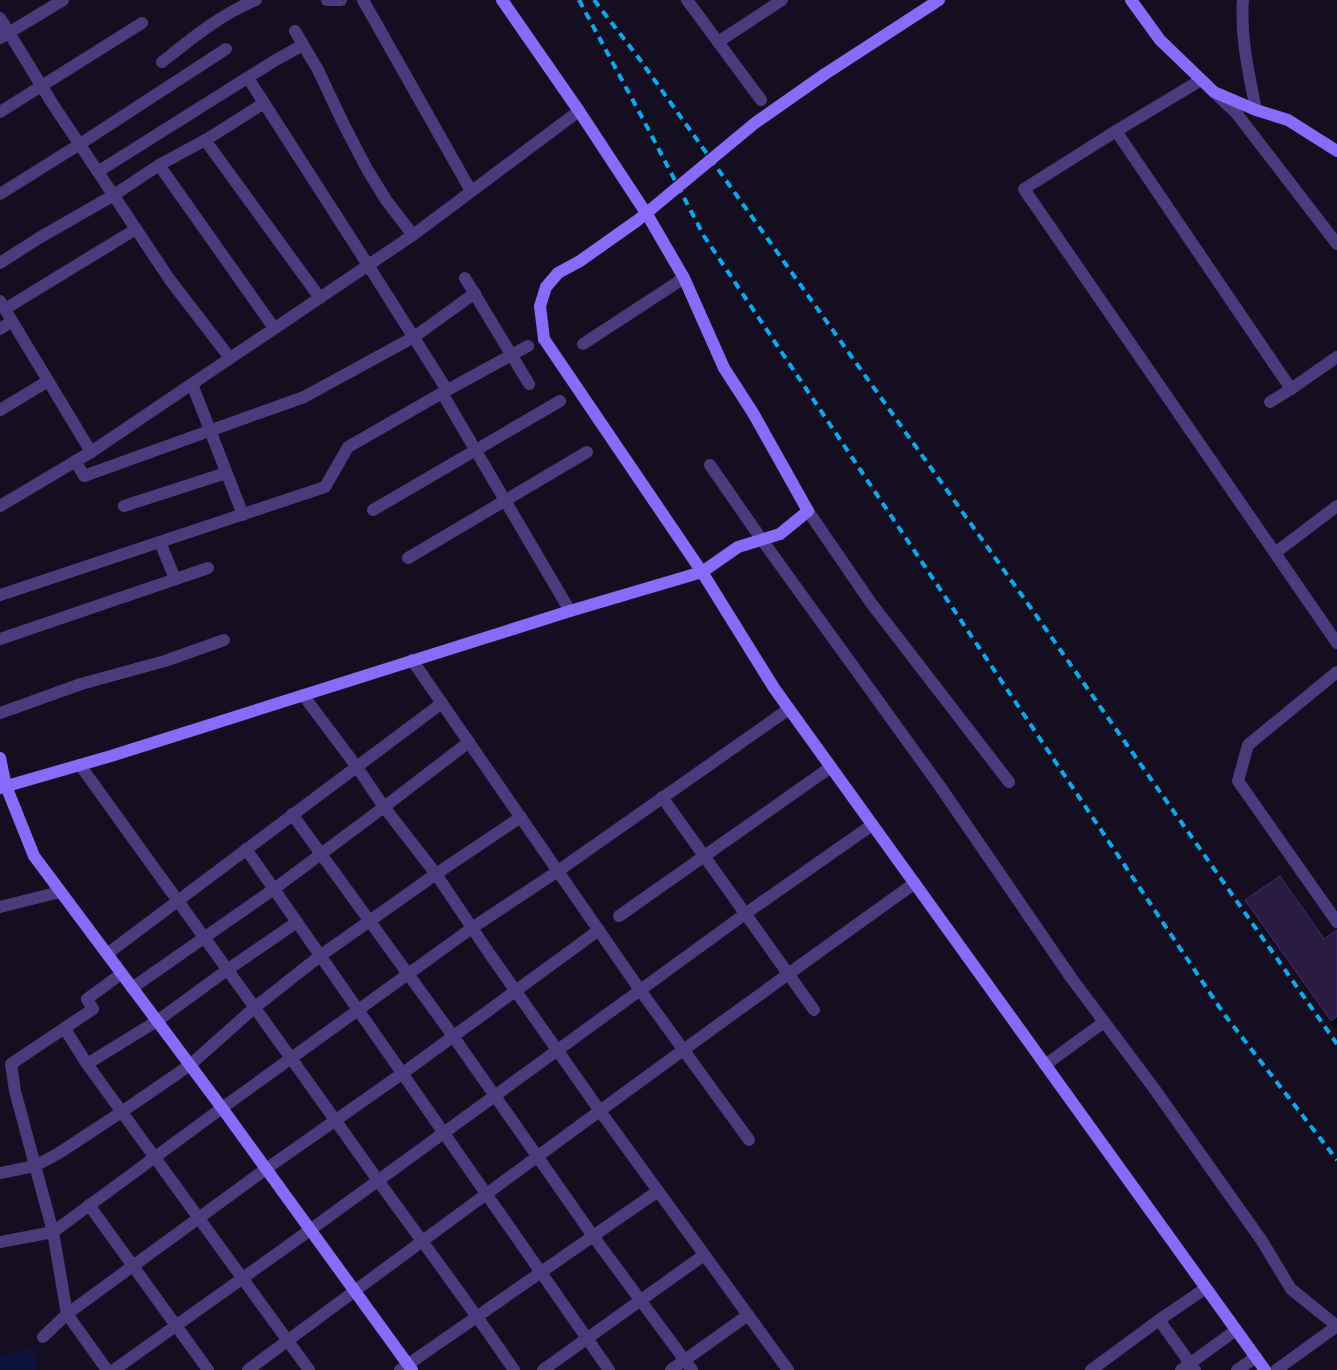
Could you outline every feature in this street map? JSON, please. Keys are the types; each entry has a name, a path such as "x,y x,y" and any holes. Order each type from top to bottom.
{"street":[{"path":"4,35 63,0"},
{"path":"162,62 220,19 239,7 256,0"},
{"path":"327,0 341,0"},
{"path":"363,0 471,191"},
{"path":"502,0 579,111 648,216 684,278 724,368 808,511 871,603 1009,782"},
{"path":"687,0 761,100"},
{"path":"718,42 782,0"},
{"path":"939,0 825,74 755,123 642,217 580,261 558,273 546,287 540,306 544,339 702,572 774,688 1265,1370"},
{"path":"1131,0 1160,40 1237,114 1337,244"},
{"path":"1243,0 1242,17 1246,51 1256,110"},
{"path":"0,18 4,35 42,86 170,280 230,358"},
{"path":"0,112 142,23"},
{"path":"295,32 318,70 367,169 386,200 413,234"},
{"path":"99,171 303,45"},
{"path":"0,194 226,49"},
{"path":"248,78 414,336 475,449 570,611"},
{"path":"1201,80 1024,189 1337,643"},
{"path":"1214,92 1256,110 1288,120 1337,151"},
{"path":"0,263 264,103"},
{"path":"0,506 91,452 320,298 413,234 579,111"},
{"path":"1116,131 1291,389"},
{"path":"205,140 320,298"},
{"path":"159,165 274,328"},
{"path":"91,452 2,305 136,229"},
{"path":"464,278 475,293 529,384"},
{"path":"583,344 684,278"},
{"path":"75,461 84,476 304,396 414,336 475,293"},
{"path":"0,329 12,321"},
{"path":"0,595 325,487 348,447 528,346"},
{"path":"1270,402 1337,357"},
{"path":"0,410 48,381"},
{"path":"192,384 243,515"},
{"path":"373,510 560,401"},
{"path":"408,558 587,452"},
{"path":"710,465 938,786 1072,979 1153,1087 1262,1241 1291,1289 1337,1326 1276,1370"},
{"path":"124,506 226,473"},
{"path":"1275,553 1337,506"},
{"path":"3,787 303,696 570,611 702,572 738,546 780,534 808,511"},
{"path":"160,542 175,579"},
{"path":"0,639 208,568"},
{"path":"0,714 81,684 165,661 224,640"},
{"path":"412,660 640,990 749,1140"},
{"path":"1337,672 1248,745 1238,782 1337,922"},
{"path":"303,696 357,767 384,807 436,874 557,1050 788,1370"},
{"path":"106,954 442,703"},
{"path":"0,1242 53,1232 407,974 789,709"},
{"path":"132,988 274,889 469,742"},
{"path":"0,758 3,787 34,856 355,1290 407,1368 478,1316 658,1191"},
{"path":"80,764 290,1059 478,1316 514,1370"},
{"path":"619,916 831,767"},
{"path":"662,797 814,1010"},
{"path":"292,814 453,1036 593,1236 688,1365"},
{"path":"0,1173 35,1166 58,1153 190,1065 254,1008 320,956 521,817"},
{"path":"114,1370 872,824"},
{"path":"246,849 609,1370"},
{"path":"248,1370 600,1110 915,883"},
{"path":"0,907 60,892"},
{"path":"88,1064 157,1021 297,922"},
{"path":"43,1336 67,1314 266,1169 403,1074 599,930"},
{"path":"107,1370 67,1314 53,1232 15,1091 12,1064 93,1009 87,999 121,974"},
{"path":"1045,1065 1104,1022"},
{"path":"65,1029 88,1064 309,1370"},
{"path":"89,1205 208,1370"},
{"path":"543,1370 704,1255"},
{"path":"1091,1370 1206,1288"},
{"path":"671,1370 688,1365 748,1314"},
{"path":"1159,1320 1189,1368 1236,1330"},
{"path":"1237,1370 1256,1357"}],"shaded area":[{"path":"32,1347 38,1370 0,1370 0,1357"}],"building":[{"path":"1280,876 1324,939 1337,930 1337,1016 1331,1021 1245,900"}],"railway":[{"path":"579,0 704,236 1224,1014 1337,1160"},
{"path":"594,0 638,57 1033,611 1337,1044"}]}
